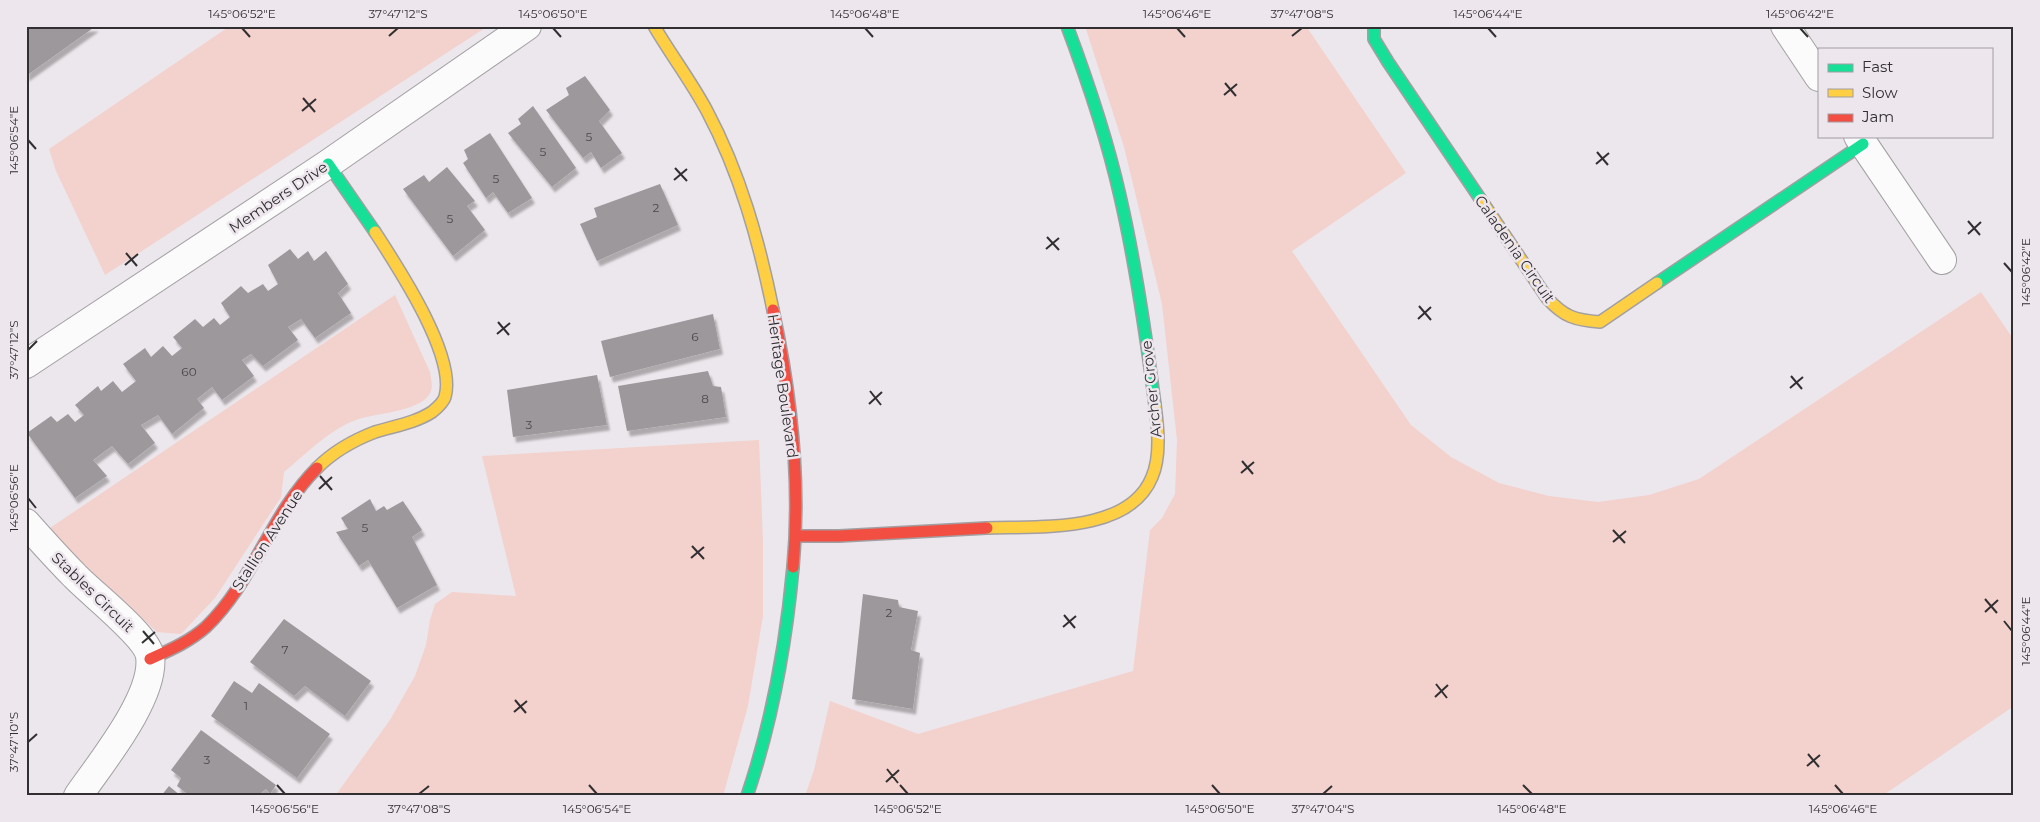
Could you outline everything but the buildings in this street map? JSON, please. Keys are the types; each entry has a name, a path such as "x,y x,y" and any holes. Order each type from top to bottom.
{"street":[{"name":"Members Drive","path":"26,364 328,164 527,26"},
{"name":"Heritage Boulevard","path":"654,26 692,84 716,129 741,189 759,244 780,343 791,419 796,536 789,618 767,726 747,796"},
{"name":"Archer Grove","path":"796,536 839,536 1031,526 1101,519 1114,515 1132,503 1151,480 1155,469 1157,422 1136,273 1113,164 1086,77 1067,26"},
{"name":"Caladenia Circuit","path":"1374,26 1374,40 1546,298 1560,313 1577,321 1600,322 1861,140"},
{"path":"1785,26 1818,76"},
{"path":"1861,140 1942,260"},
{"name":"Stallion Avenue","path":"150,659 174,650 203,630 212,621 238,586 295,494 312,473 327,460 364,436 428,415 439,406 445,397 446,387 443,368 424,314 385,248 328,164"},
{"name":"Stables Circuit","path":"26,523 75,576 145,644 150,659"},
{"path":"78,796 139,706 146,690 150,659"}],"shaded area":[{"path":"230,26 488,26 105,275 56,171 49,149"},
{"path":"1085,26 1306,26 1406,173 1292,251 1411,425 1451,457 1499,483 1549,496 1598,502 1649,495 1699,479 1981,292 2014,340 2014,706 1882,796 805,796 814,770 830,701 918,734 1133,671 1150,530 1162,518 1175,494 1177,440 1162,304 1124,147"},
{"path":"395,295 430,372 431,392 423,401 406,409 346,424 318,443 284,472 281,497 215,598 181,634 157,632 47,530"},
{"path":"759,440 763,541 763,616 748,706 723,796 335,796 390,720 415,676 426,645 435,604 452,592 516,596 482,456"}],"traffic: fast":[{"path":"1067,26 1096,110 1120,196 1140,300 1155,405"},
{"path":"1374,26 1374,39 1388,62 1481,200"},
{"path":"1657,283 1863,144"},
{"path":"328,164 375,232"},
{"path":"747,796 764,740 777,683 793,567"}],"traffic: slow":[{"path":"654,26 701,100 719,135 739,183 755,233 773,310"},
{"path":"1481,200 1547,298 1570,316 1577,319 1600,322 1657,283"},
{"path":"317,468 344,447 359,439 425,416 438,407 445,397 446,380 442,359 434,336 410,288 375,232"},
{"path":"987,528 1055,526 1080,523 1103,518 1124,509 1140,495 1155,469 1158,442 1155,405"}],"traffic: jam":[{"path":"773,310 785,373 793,438 796,503 793,567"},
{"path":"150,659 193,637 206,627 222,609 237,590 287,506 317,468"},
{"path":"796,536 839,536 987,528"}]}
